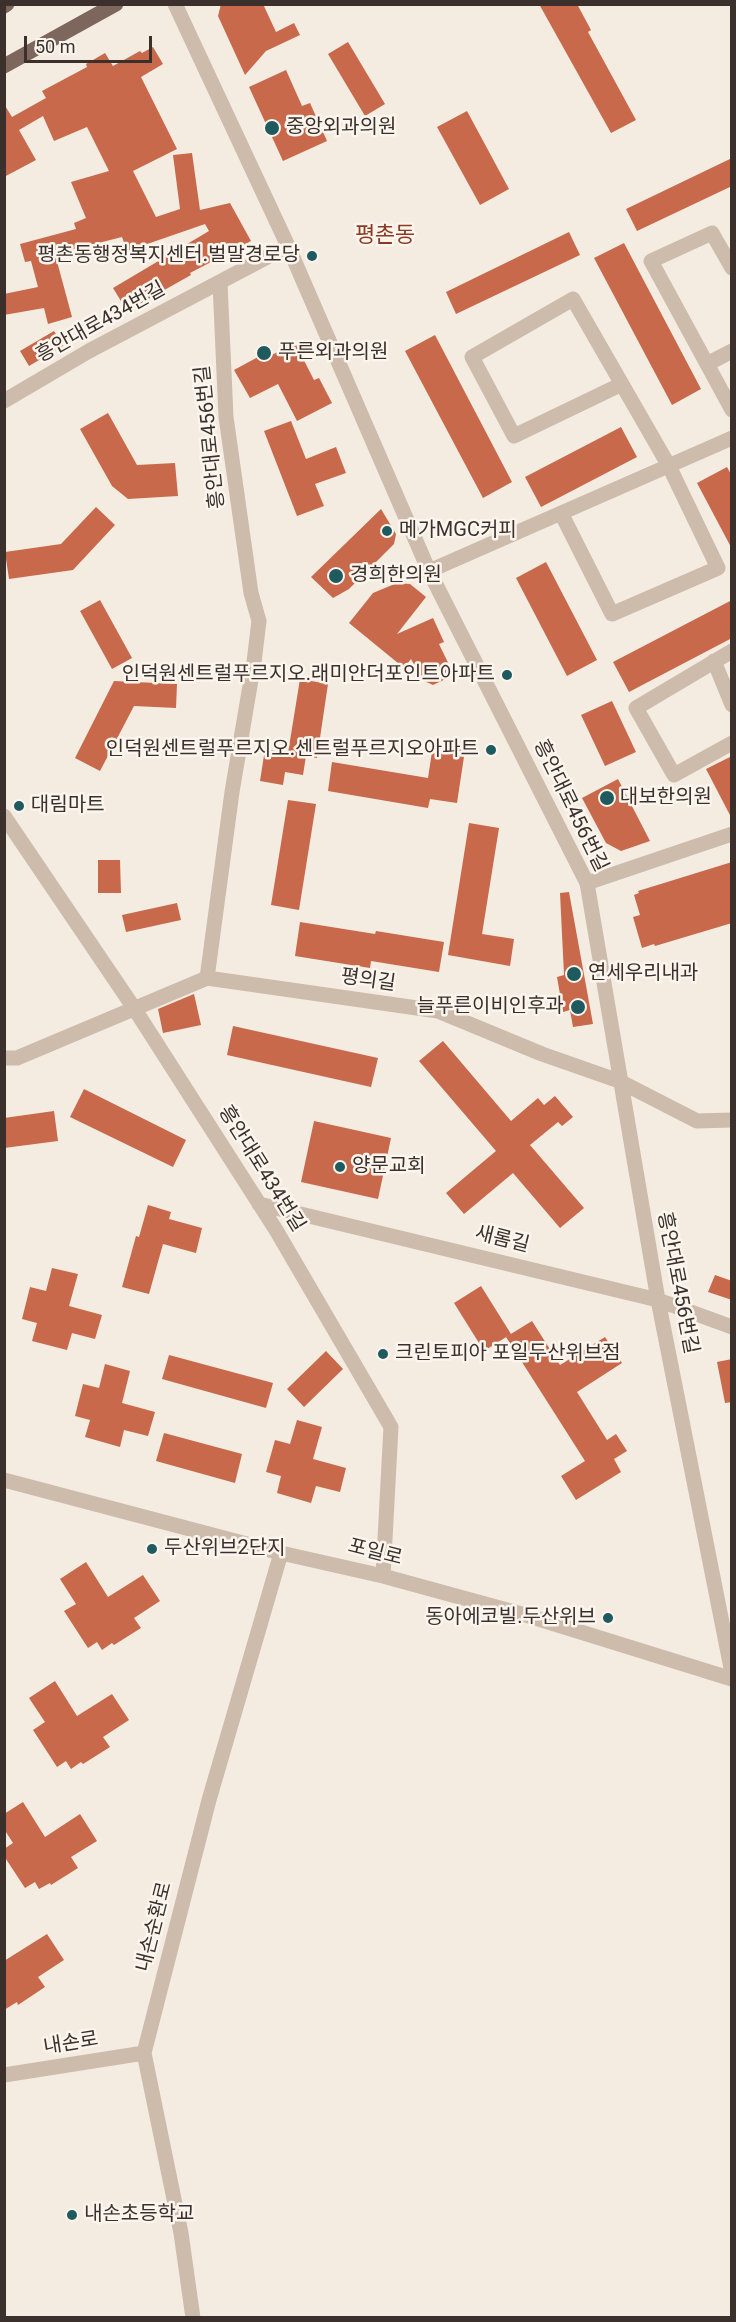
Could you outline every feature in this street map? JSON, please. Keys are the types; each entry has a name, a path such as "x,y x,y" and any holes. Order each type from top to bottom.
{"main road":[{"path":"4,66 116,4"}],"street":[{"name":"흥안대로456번길","path":"175,4 288,246 429,571 587,883 658,1300 732,1673"},
{"path":"732,268 712,232 651,261 732,410"},
{"path":"220,283 288,246"},
{"name":"흥안대로456번길","path":"207,978 232,792 259,621 251,593 226,417 220,283"},
{"name":"흥안대로434번길","path":"4,401 89,351 220,283"},
{"path":"561,513 612,614 718,568 669,466 622,384 573,299 472,357 514,436 622,384"},
{"path":"707,364 732,351"},
{"path":"429,571 669,466 730,442"},
{"path":"732,651 636,708 674,775 732,743"},
{"path":"714,661 732,705"},
{"name":"흥안대로434번길","path":"4,816 134,1008 259,1204 391,1427 383,1575"},
{"path":"587,883 732,834"},
{"path":"4,1058 16,1058 207,978"},
{"name":"평의길","path":"207,978 438,1011 542,1054 619,1081 697,1121 732,1120"},
{"name":"새롬길","path":"259,1204 658,1300 732,1327"},
{"name":"포일로","path":"4,1480 281,1553 383,1575 529,1616 732,1679"},
{"name":"내손순환로","path":"193,2318 181,2233 144,2053 209,1800 281,1553"},
{"name":"내손로","path":"4,2075 144,2053"}],"building":[{"path":"221,4 263,4 276,32 294,23 300,35 266,51 245,75 218,16"},
{"path":"539,4 577,4 591,30 588,32 636,120 611,133"},
{"path":"348,42 385,104 365,116 328,54"},
{"path":"153,47 163,64 141,77 177,149 133,171 156,217 180,209 173,155 192,153 200,210 230,203 251,241 190,273 191,275 127,311 113,288 209,231 205,224 127,251 122,237 55,254 72,317 48,324 44,308 4,315 4,294 38,287 31,261 25,262 20,244 76,229 74,223 86,218 71,182 109,171 87,127 54,141 43,116 19,130 36,160 4,177 4,104 12,117 46,98 42,91 87,67 86,64 105,53 113,66 140,51 142,53"},
{"path":"286,70 302,106 310,103 327,141 283,161 249,87"},
{"path":"467,111 509,189 480,205 437,127"},
{"path":"732,158 732,186 637,231 626,209"},
{"path":"569,232 580,255 456,314 446,292"},
{"path":"624,243 701,389 672,405 594,258"},
{"path":"54,331 63,346 29,366 20,351"},
{"path":"435,335 512,482 483,498 405,351"},
{"path":"295,343 314,380 319,378 332,403 297,421 278,384 250,398 234,370 258,357 260,361"},
{"path":"108,413 137,465 175,463 178,496 128,499 112,486 80,429"},
{"path":"291,421 306,459 336,447 346,473 315,484 324,506 297,516 264,431"},
{"path":"621,427 637,457 541,507 525,477"},
{"path":"727,467 732,476 732,549 697,483"},
{"path":"96,507 115,525 73,570 9,579 5,552 61,544"},
{"path":"381,509 396,534 394,544 349,589 333,598 311,577"},
{"path":"546,562 597,660 567,676 516,578"},
{"path":"397,583 410,584 426,597 397,634 433,618 444,642 439,644 454,675 433,685 422,680 411,659 404,668 349,623 373,593"},
{"path":"100,600 132,658 112,669 80,611"},
{"path":"732,600 732,638 629,692 613,662"},
{"path":"300,679 328,684 317,758 306,756 303,775 285,772 283,785 260,781 265,749 288,753"},
{"path":"114,681 177,684 176,708 134,706 100,771 75,758"},
{"path":"612,701 636,752 605,766 581,715"},
{"path":"433,745 465,750 457,803 430,799 428,808 328,791 332,762 428,778"},
{"path":"732,756 732,819 706,769"},
{"path":"618,779 650,841 621,851 606,843 582,798"},
{"path":"288,800 316,804 299,910 271,905"},
{"path":"469,823 499,828 482,934 514,939 510,966 448,955"},
{"path":"98,860 120,860 121,893 98,893"},
{"path":"732,862 732,923 642,948 633,917 640,915 634,895 639,893 638,891"},
{"path":"569,892 593,1024 573,1027 570,1010 563,1012 557,977 564,975 560,893"},
{"path":"177,903 181,920 126,932 122,915"},
{"path":"300,922 444,942 439,972 371,961 370,968 295,956"},
{"path":"194,994 201,1025 163,1033 158,1009"},
{"path":"233,1026 378,1058 371,1087 227,1055"},
{"path":"443,1041 511,1121 538,1098 544,1105 555,1096 573,1117 562,1126 558,1122 530,1145 584,1208 560,1228 513,1173 464,1214 446,1193 496,1151 419,1061"},
{"path":"84,1089 186,1140 173,1167 70,1117"},
{"path":"54,1111 58,1141 4,1148 4,1118"},
{"path":"314,1121 391,1138 378,1199 301,1182"},
{"path":"148,1205 171,1212 169,1219 202,1228 196,1253 163,1244 149,1294 122,1287 136,1236 139,1237"},
{"path":"52,1268 78,1274 69,1306 102,1315 95,1339 72,1333 67,1350 32,1341 37,1323 22,1319 30,1287 46,1291"},
{"path":"715,1275 732,1281 732,1300 708,1292"},
{"path":"481,1286 511,1334 484,1351 454,1303"},
{"path":"532,1321 560,1365 605,1337 622,1363 577,1392 607,1440 616,1434 627,1451 614,1459 621,1472 576,1500 561,1476 585,1461 506,1337"},
{"path":"326,1351 343,1369 304,1407 287,1389"},
{"path":"169,1355 273,1383 266,1408 162,1379"},
{"path":"732,1359 732,1402 725,1403 717,1362"},
{"path":"105,1364 130,1371 122,1403 155,1412 148,1436 124,1430 120,1447 85,1437 90,1420 75,1416 83,1384 99,1388"},
{"path":"297,1420 322,1427 313,1459 346,1468 340,1492 316,1486 311,1503 277,1493 281,1476 266,1472 275,1440 290,1444"},
{"path":"164,1433 242,1454 235,1483 156,1461"},
{"path":"86,1562 108,1597 143,1575 160,1601 134,1618 141,1628 102,1650 97,1642 88,1648 64,1611 76,1604 60,1579"},
{"path":"55,1681 77,1716 112,1694 129,1720 103,1737 110,1747 71,1769 66,1761 57,1767 33,1730 45,1722 29,1698"},
{"path":"23,1802 45,1837 80,1814 97,1841 71,1857 78,1868 51,1885 50,1883 39,1889 35,1882 25,1888 4,1856 4,1849 13,1843 4,1829 4,1814"},
{"path":"47,1934 64,1960 38,1977 45,1987 18,2005 17,2002 4,2010 4,1961"}],"place":[{"name":"중앙외과의원","path":"272,128"},
{"name":"평촌동행정복지센터.벌말경로당","path":"312,256"},
{"name":"푸른외과의원","path":"264,353"},
{"name":"메가MGC커피","path":"387,531"},
{"name":"경희한의원","path":"336,576"},
{"name":"인덕원센트럴푸르지오.래미안더포인트아파트","path":"507,675"},
{"name":"인덕원센트럴푸르지오.센트럴푸르지오아파트","path":"491,750"},
{"name":"대보한의원","path":"607,798"},
{"name":"대림마트","path":"19,806"},
{"name":"연세우리내과","path":"574,974"},
{"name":"늘푸른이비인후과","path":"578,1007"},
{"name":"양문교회","path":"340,1167"},
{"name":"크린토피아 포일두산위브점","path":"383,1354"},
{"name":"두산위브2단지","path":"152,1549"},
{"name":"동아에코빌.두산위브","path":"608,1618"},
{"name":"내손초등학교","path":"72,2215"}],"district":[{"name":"평촌동","path":"385,236"}]}
